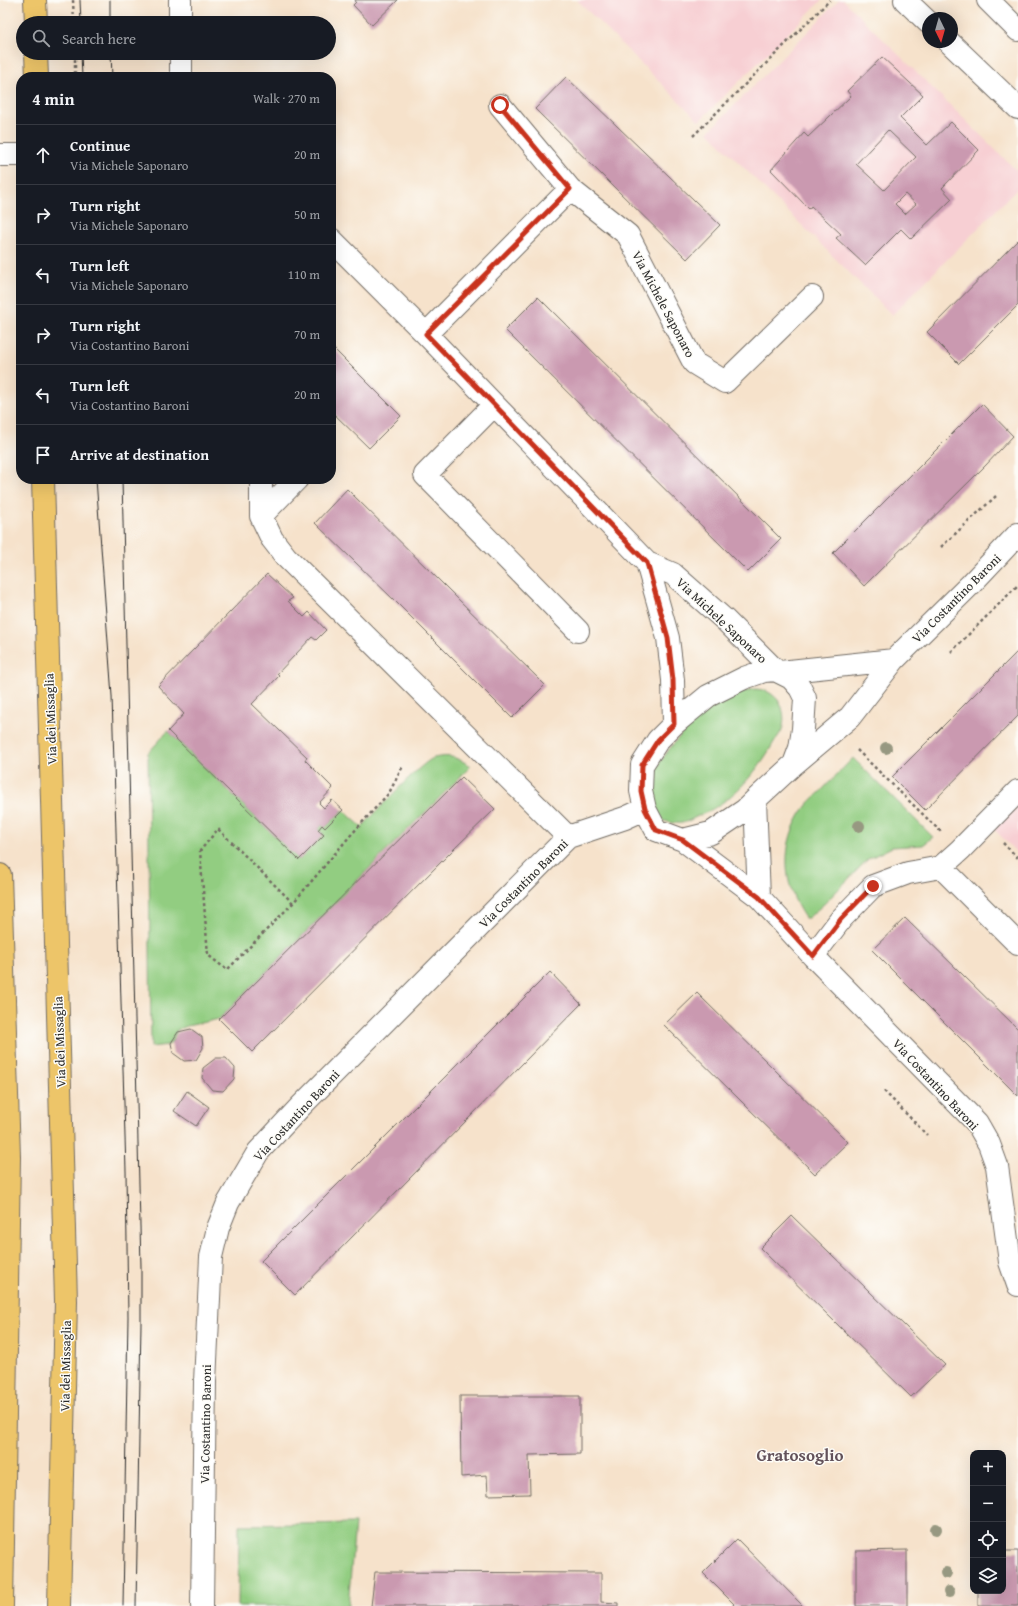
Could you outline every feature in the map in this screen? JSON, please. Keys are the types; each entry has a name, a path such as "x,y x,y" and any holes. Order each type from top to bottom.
{"main road":[{"path":"35,0 36,16"},
{"path":"36,60 37,72"},
{"name":"Via dei Missaglia","path":"43,484 66,1301 59,1606"},
{"path":"0,875 9,1157 2,1606"}],"street":[{"path":"180,0 180,16"},
{"path":"905,0 922,16"},
{"path":"988,0 1018,30"},
{"path":"955,48 1018,108"},
{"path":"181,60 181,72"},
{"name":"Via Michele Saponaro","path":"500,105 570,189 628,235 694,363 725,382 812,297"},
{"path":"0,155 16,155"},
{"path":"426,334 570,189"},
{"name":"Via Michele Saponaro","path":"336,244 426,334 647,563 673,574 725,620 777,671"},
{"path":"494,405 425,475 578,631"},
{"path":"261,484 261,516 272,539 286,557 568,837"},
{"path":"261,516 293,484"},
{"name":"Via Costantino Baroni","path":"683,840 711,833 745,810 794,764 850,717 894,660 971,584 1018,534"},
{"name":"Via Michele Saponaro","path":"647,563 668,638 673,680 674,724"},
{"name":"Via Costantino Baroni","path":"894,660 764,671 744,678 708,696 674,724 658,740 642,765 641,791 645,809 656,830 683,840 759,897 813,956 977,1123 997,1166 1010,1262 1018,1285"},
{"name":"Via Costantino Baroni","path":"777,671 792,678 800,688 805,698 800,748 794,764"},
{"path":"813,956 841,919 873,886 908,873 941,867 960,850 1018,791"},
{"path":"756,800 759,897"},
{"name":"Via Costantino Baroni","path":"202,1606 205,1382 211,1260 218,1228 228,1202 258,1152 300,1107 568,837 625,818 645,809"},
{"path":"941,867 1018,944"}],"path":[{"path":"73,0 74,16"},
{"path":"693,136 830,0"},
{"path":"75,60 75,72"},
{"path":"941,547 996,496"},
{"path":"951,652 1018,585"},
{"path":"857,750 960,850"},
{"path":"293,903 218,829 200,851 208,955 227,970 293,903 389,793 403,766"},
{"path":"1001,841 1018,858"},
{"path":"884,1091 927,1135"}],"shaded area":[{"path":"577,0 822,0 699,121"},
{"path":"839,0 843,0 1018,172 1018,188 892,315 708,132"},
{"path":"1018,804 1018,854 993,828"}],"green space":[{"path":"754,689 770,693 775,697 781,706 784,716 782,730 767,754 751,776 731,796 720,804 682,823 661,820 649,792 655,771 672,746 691,724 709,709 742,692"},
{"path":"168,731 299,860 324,835 318,830 322,825 325,828 343,810 362,827 398,789 428,761 445,756 458,759 471,766 219,1019 187,1026 177,1030 171,1043 168,1045 151,1047 148,753"},
{"path":"853,758 933,837 923,845 892,847 868,859 825,903 808,918 805,918 797,905 788,878 788,849 791,835 796,822 809,803"},
{"path":"355,1523 348,1606 238,1606 239,1525"}],"building":[{"path":"355,0 398,0 372,25 353,5 356,2"},
{"path":"882,57 923,95 900,118 927,145 951,122 979,150 942,188 952,199 911,239 901,229 865,265 836,238 841,234 811,206 809,209 771,170 804,133 808,137 851,96 847,91","holes":["888,130 916,157 884,190 856,164","905,194 916,204 905,214 895,204"]},
{"path":"566,77 720,225 687,259 535,109"},
{"path":"1018,240 1018,305 959,364 927,332"},
{"path":"538,297 781,539 748,572 505,330"},
{"path":"336,351 401,416 369,448 336,416"},
{"path":"982,404 1013,436 986,465 864,586 833,553"},
{"path":"347,489 545,685 512,718 315,523"},
{"path":"267,574 293,598 288,601 304,617 309,612 326,630 316,640 312,637 277,674 279,676 252,704 307,757 305,760 333,788 319,803 324,808 332,800 343,810 325,828 322,825 318,830 324,835 299,860 168,731 184,714 158,686"},
{"path":"1018,651 1018,716 925,810 892,777"},
{"path":"462,777 495,809 252,1052 219,1019"},
{"path":"905,918 1018,1029 1018,1096 872,950"},
{"path":"550,972 581,1004 295,1295 261,1261"},
{"path":"697,993 848,1142 815,1174 664,1025"},
{"path":"191,1029 202,1037 203,1048 196,1060 184,1061 173,1053 171,1043 178,1032"},
{"path":"216,1058 226,1058 235,1068 234,1079 223,1091 212,1090 202,1078 203,1068"},
{"path":"187,1091 209,1107 196,1126 174,1111"},
{"path":"792,1216 945,1365 911,1397 760,1248"},
{"path":"460,1396 580,1396 580,1454 529,1455 530,1494 488,1495 487,1475 461,1477"},
{"path":"737,1539 803,1606 732,1606 734,1604 703,1573"},
{"path":"907,1550 907,1606 856,1606 856,1551"},
{"path":"1006,1551 1018,1551 1018,1606 978,1606 978,1594 1006,1594"},
{"path":"375,1572 601,1573 601,1602 618,1603 618,1606 371,1606"}],"tram line":[{"path":"80,0 81,16"},
{"path":"110,0 110,16"},
{"path":"81,60 82,72"},
{"path":"111,60 112,72"},
{"path":"96,484 112,696 126,1171 128,1317 123,1606"},
{"path":"122,484 141,1267 136,1606"}],"district":[{"name":"Gratosoglio","path":"800,1455"}],"route":[{"path":"500,105 570,189 426,334 647,563 668,638 673,680 674,724 658,740 642,765 641,791 645,809 656,830 683,840 759,897 813,956 841,919 873,886"}]}
